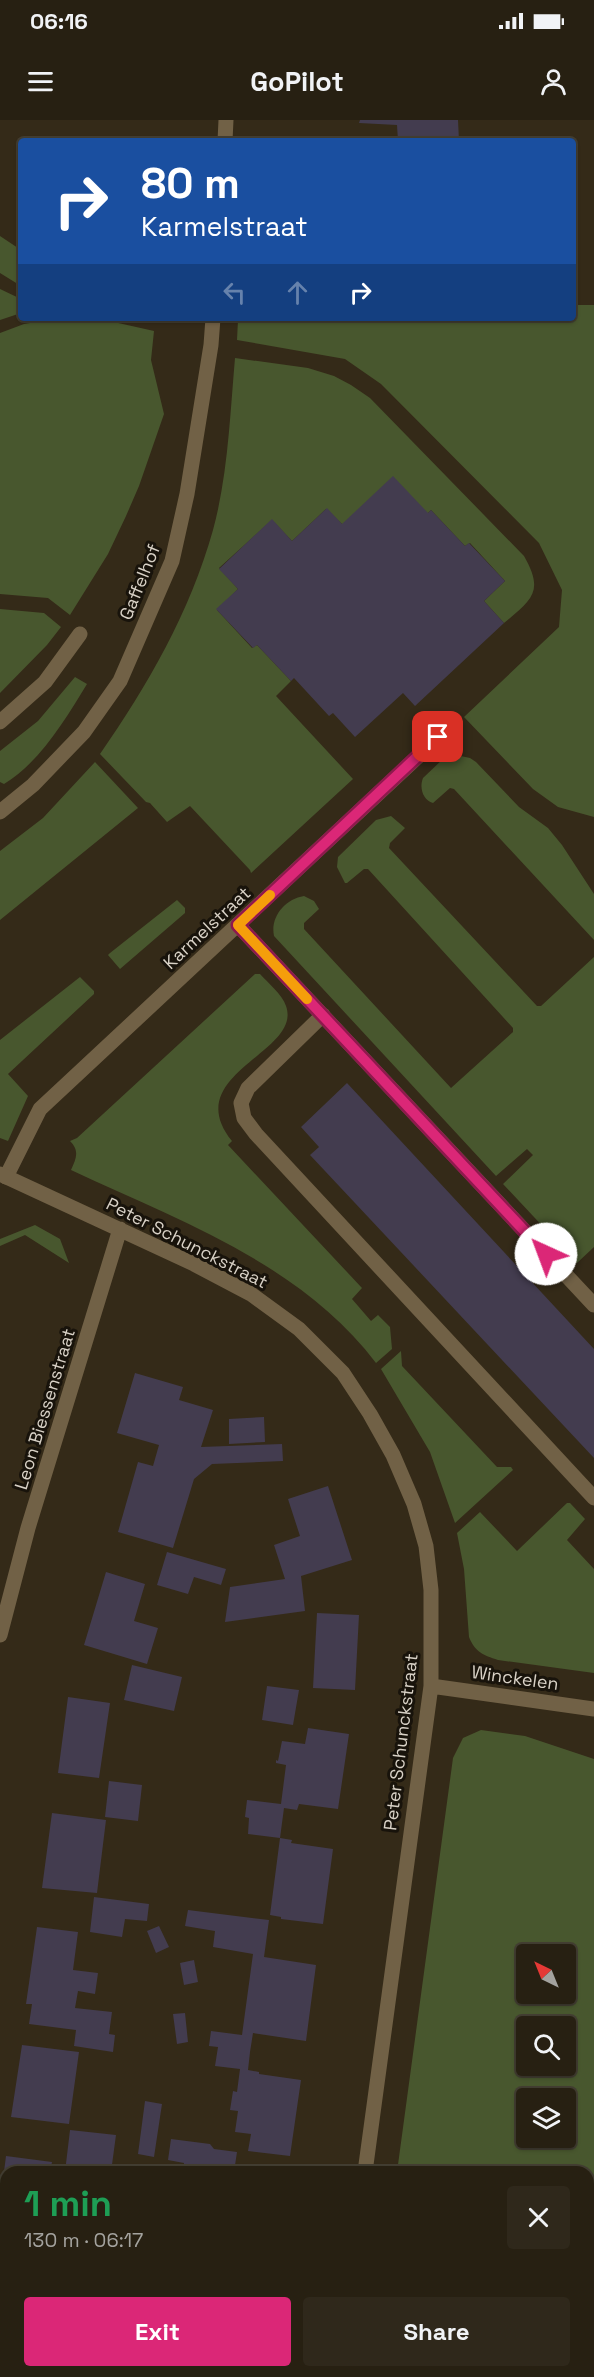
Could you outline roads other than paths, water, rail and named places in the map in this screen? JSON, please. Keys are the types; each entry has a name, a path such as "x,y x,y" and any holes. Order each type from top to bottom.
{"street":[{"path":"225,138 226,120"},
{"name":"Gaffelhof","path":"0,813 33,785 84,732 120,681 172,561 187,494 213,321"},
{"path":"0,722 45,682 80,634"},
{"name":"Karmelstraat","path":"3,1176 40,1109 455,722"},
{"path":"238,925 594,1305"},
{"path":"322,1015 248,1088 241,1103 244,1118 256,1134 594,1498"},
{"name":"Peter Schunckstraat","path":"3,1176 120,1229 251,1294 299,1329 343,1373 370,1414 393,1455 414,1504 426,1546 432,1625 431,1686 366,2166"},
{"name":"Leon Biessenstraat","path":"0,1635 28,1528 120,1229"},
{"name":"Winckelen","path":"431,1686 594,1709"}]}
